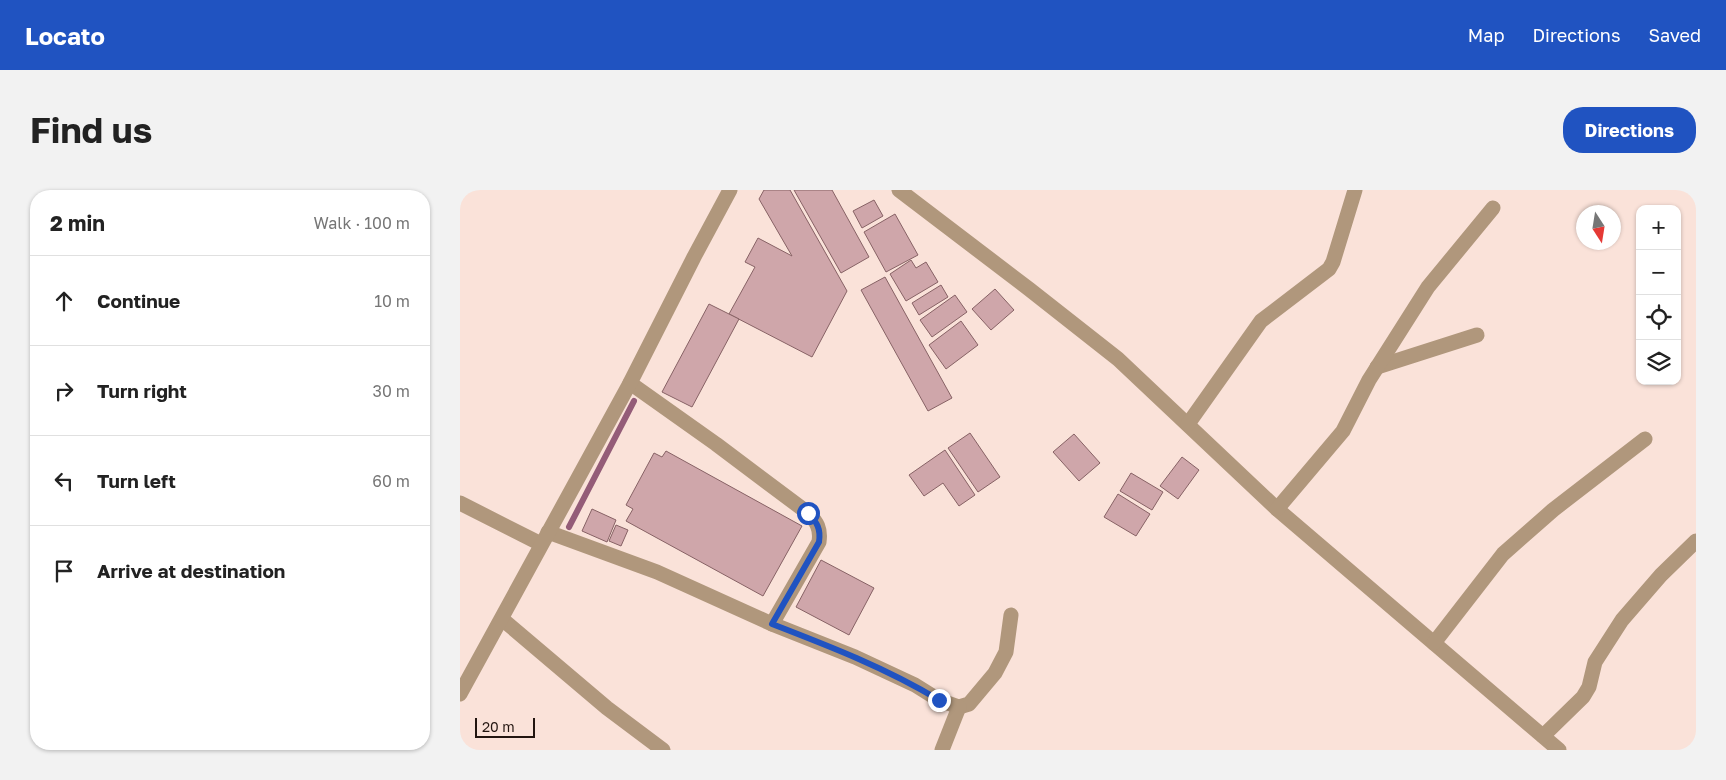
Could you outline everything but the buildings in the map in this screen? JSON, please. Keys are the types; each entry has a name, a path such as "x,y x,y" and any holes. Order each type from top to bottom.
{"street":[{"path":"460,694 630,383 730,190"},
{"path":"899,190 1118,359 1277,509 1559,750"},
{"path":"1188,424 1261,321 1329,269 1333,262 1354,190"},
{"path":"1277,509 1343,431 1369,380 1428,287 1493,208"},
{"path":"1377,367 1477,335"},
{"path":"630,383 716,444 816,521 820,534 819,542 772,624"},
{"path":"1434,643 1503,554 1553,510 1645,439"},
{"path":"460,503 545,538 657,572 772,624 856,657 939,700 959,707 969,704 995,673 1006,652 1011,615"},
{"path":"1543,736 1583,697 1589,687 1595,662 1622,620 1662,575 1696,541"},
{"path":"502,619 607,708 663,750"},
{"path":"942,750 959,707"}],"waterway":[{"path":"569,527 634,401"}],"route":[{"path":"808,513 816,521 819,528 819,542 772,624 856,657 939,700"}]}
